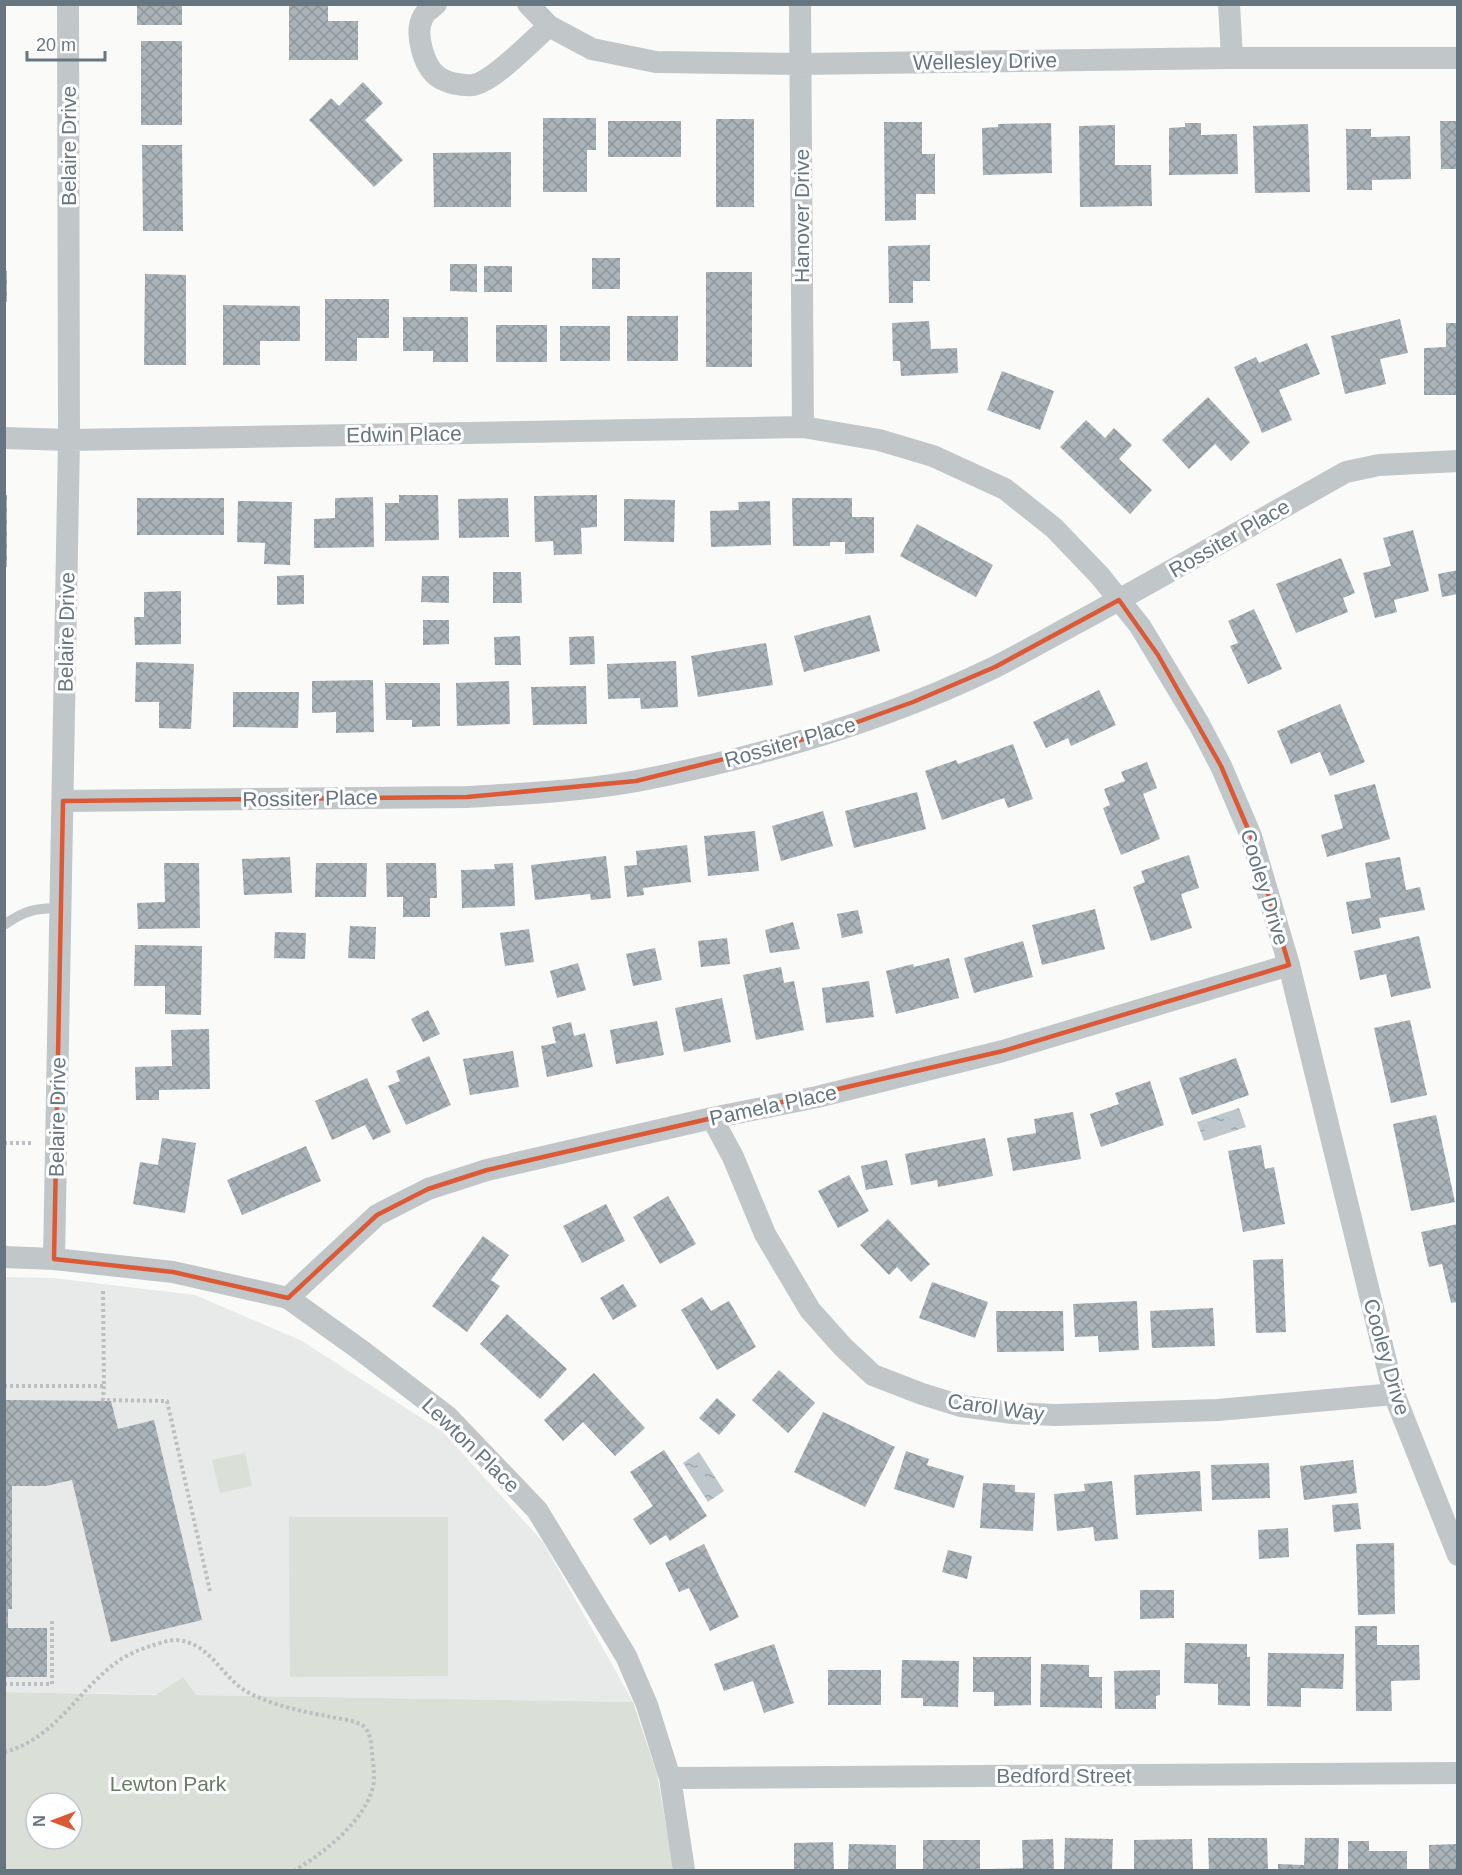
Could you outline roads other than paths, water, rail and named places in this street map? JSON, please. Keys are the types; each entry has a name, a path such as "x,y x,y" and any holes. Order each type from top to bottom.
{"street":[{"name":"Belaire Drive","path":"54,1258 69,440 68,4"},
{"path":"436,4 423,16 418,34 423,54 436,76 450,82 474,85 493,76 549,26"},
{"name":"Wellesley Drive","path":"528,4 549,26 592,48 656,62 1458,58"},
{"name":"Hanover Drive","path":"800,4 803,427"},
{"path":"1229,4 1232,58"},
{"name":"Edwin Place","path":"4,438 69,440 803,427"},
{"name":"Cooley Drive","path":"803,427 879,440 933,456 1005,489 1054,528 1100,576 1140,626 1158,655 1221,766 1251,837 1289,965 1394,1394 1458,1555"},
{"name":"Rossiter Place","path":"63,801 466,797 565,790 636,781 725,761 824,734 913,702 995,667 1346,472 1379,465 1458,461"},
{"name":"Pamela Place","path":"288,1298 377,1215 429,1189 487,1170 712,1118 816,1097 1003,1052 1289,965"},
{"name":"Carol Way","path":"712,1118 733,1157 765,1234 810,1310 843,1347 873,1375 961,1406 1013,1413 1056,1415 1218,1410 1394,1394"},
{"name":"Lewton Place","path":"4,1257 54,1258 173,1272 288,1298 359,1348 447,1417 537,1510 626,1656 647,1704 670,1778 684,1870"},
{"name":"Bedford Street","path":"670,1778 1458,1773"}],"lane":[{"path":"4,925 20,914 40,908 61,908"}],"water":[{"path":"1239,1108 1246,1127 1204,1141 1197,1122"},
{"path":"699,1452 724,1491 708,1502 683,1463"}],"park label":[{"name":"Lewton Park","path":"168,1783"}]}
